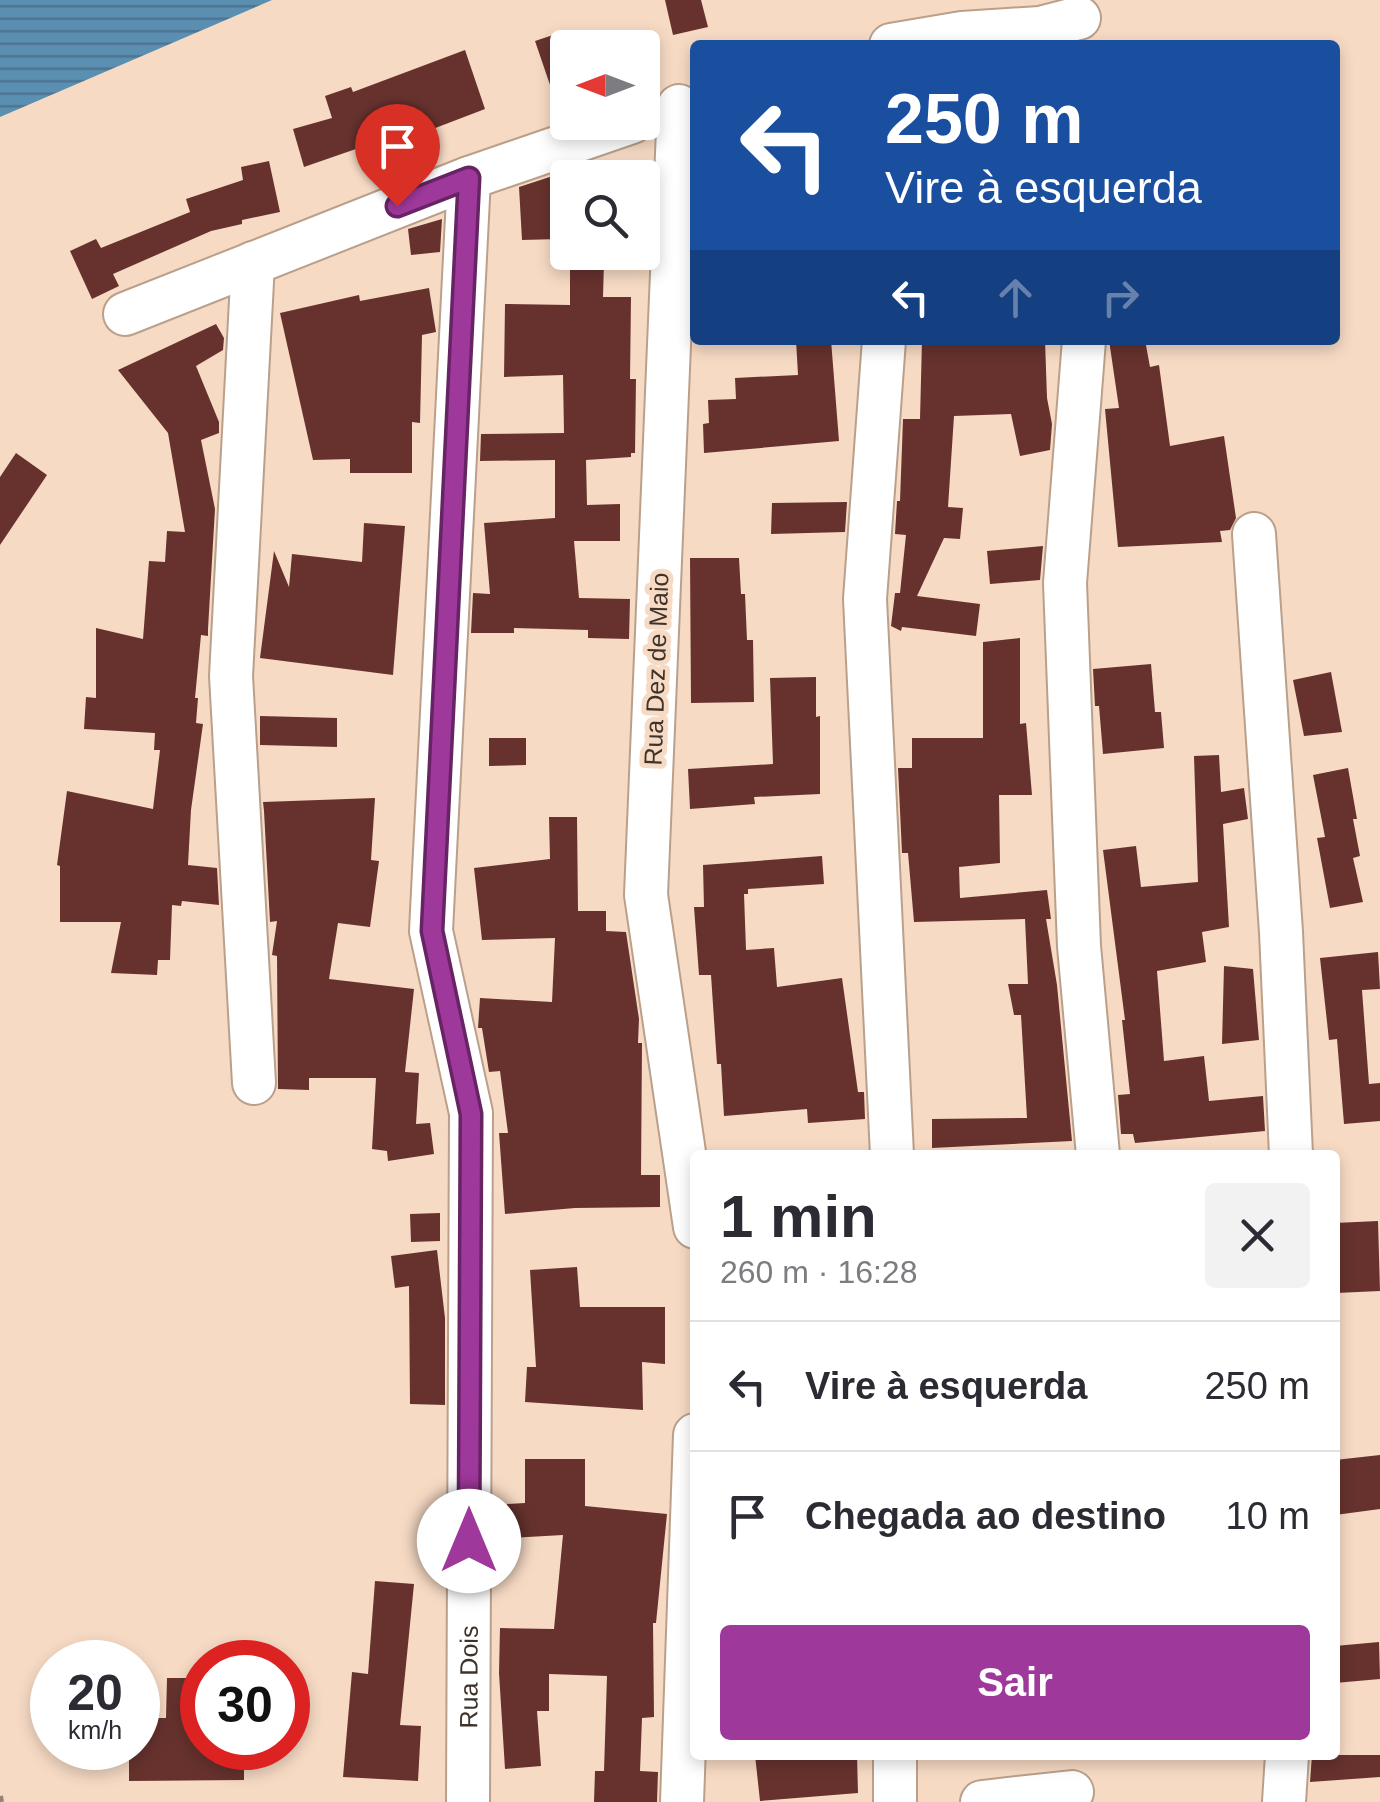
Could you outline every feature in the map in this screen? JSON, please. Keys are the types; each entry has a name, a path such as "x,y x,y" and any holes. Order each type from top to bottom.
{"street":[{"path":"921,40 1040,28 1079,18"},
{"name":"Rua Dez de Maio","path":"672,109 646,895 690,1193"},
{"path":"125,314 469,178 580,140"},
{"name":"Rua Dois","path":"468,1802 471,1114 432,931 469,178"},
{"path":"252,263 231,676 254,1083"},
{"path":"884,345 865,599 892,1150"},
{"path":"1084,345 1066,582 1079,946 1098,1150"},
{"path":"1254,534 1281,932 1290,1150"},
{"path":"682,1802 690,1576"},
{"path":"894,1802 896,1760"},
{"path":"1284,1802 1287,1760"},
{"path":"982,1802 1076,1783"}],"water":[{"path":"0,0 272,0 0,117"}],"building":[{"path":"665,0 701,0 708,27 673,35"},
{"path":"550,36 550,85 535,41"},
{"path":"465,50 485,109 404,140 402,133 304,167 293,129 332,118 325,96 351,87 353,92"},
{"path":"269,161 280,212 211,231 113,274 119,286 92,299 70,251 96,239 101,248 190,212 186,199 243,180 241,167"},
{"path":"550,177 550,239 522,240 519,187"},
{"path":"442,219 440,252 411,255 408,229"},
{"path":"570,270 604,270 603,297 631,297 630,379 636,379 635,453 631,457 586,460 587,505 620,504 620,541 574,541 579,598 630,599 629,639 588,638 588,630 514,628 514,633 471,633 473,593 490,594 484,523 555,518 555,460 480,461 481,434 564,433 563,375 504,377 505,304 570,305"},
{"path":"429,288 436,332 422,335 420,423 412,422 412,473 350,473 350,459 313,460 280,313 359,295 360,301"},
{"path":"216,324 224,338 223,350 196,366 219,422 219,433 201,440 215,509 208,636 201,635 195,698 196,723 203,724 188,865 217,868 219,905 182,901 181,906 172,905 170,960 158,960 157,975 111,973 121,922 60,922 57,865 67,791 153,809 160,750 154,750 155,733 84,729 86,697 96,698 96,628 143,639 149,561 165,562 167,531 185,532 168,433 118,370"},
{"path":"796,345 831,345 839,441 704,453 703,424 709,423 708,400 736,399 735,378 798,375"},
{"path":"922,345 1045,345 1052,424 1050,450 1020,456 1011,414 954,416 948,507 963,508 960,539 944,538 917,596 980,604 976,636 902,627 901,631 891,626 895,593 900,593 906,535 895,534 903,419 920,419"},
{"path":"1110,345 1146,345 1150,367 1159,365 1170,446 1224,436 1236,518 1230,530 1220,531 1222,542 1118,547 1105,409 1119,408"},
{"path":"16,453 47,475 0,545 0,477"},
{"path":"847,502 845,532 771,534 772,503"},
{"path":"364,523 405,526 393,675 260,658 274,551 289,587 292,554 362,562"},
{"path":"1043,546 1040,580 990,584 987,551"},
{"path":"690,558 739,558 747,640 753,640 754,702 691,703"},
{"path":"1020,638 1020,724 1026,723 1032,795 999,795 1000,863 959,867 960,898 1047,890 1051,919 1046,919 1057,985 1072,1141 932,1148 932,1119 1027,1118 1021,1015 1014,1015 1008,984 1028,984 1025,919 914,922 908,853 902,853 898,768 912,768 912,738 983,738 983,642"},
{"path":"1151,664 1155,712 1161,712 1164,748 1103,754 1093,669"},
{"path":"1331,672 1342,732 1304,736 1293,680"},
{"path":"816,677 820,794 754,797 755,804 690,809 688,769 773,764 770,678"},
{"path":"260,716 337,718 337,747 260,745"},
{"path":"489,738 526,738 526,765 489,766"},
{"path":"1219,755 1221,792 1244,788 1248,819 1223,824 1229,927 1202,932 1206,962 1157,971 1164,1061 1204,1056 1209,1101 1263,1096 1265,1131 1135,1143 1133,1134 1121,1134 1118,1095 1130,1094 1125,1020 1103,850 1136,846 1141,887 1198,882 1194,756"},
{"path":"1348,768 1360,856 1353,858 1363,902 1330,908 1317,838 1325,837 1313,775"},
{"path":"375,798 371,860 379,861 370,927 338,923 329,979 414,989 405,1072 419,1073 416,1124 430,1123 434,1154 388,1161 387,1151 372,1149 376,1078 309,1078 309,1090 278,1089 277,956 272,955 277,921 270,922 263,802"},
{"path":"549,817 577,817 578,911 606,911 606,931 626,932 639,1019 638,1043 642,1043 641,1175 660,1175 660,1207 505,1214 499,1133 508,1133 500,1071 489,1072 482,1028 478,1028 480,998 552,1002 555,938 482,940 474,868 550,859"},
{"path":"822,856 824,884 748,889 748,894 744,894 746,950 774,948 777,987 842,978 858,1092 864,1092 865,1119 808,1123 807,1109 724,1116 711,975 699,975 694,907 704,907 703,865"},
{"path":"1378,952 1380,989 1362,990 1369,1084 1380,1083 1380,1121 1344,1124 1337,1039 1329,1040 1320,958"},
{"path":"1224,966 1253,969 1259,1040 1222,1044"},
{"path":"440,1213 440,1241 411,1242 410,1214"},
{"path":"1378,1221 1380,1291 1340,1293 1340,1223"},
{"path":"437,1250 445,1318 445,1405 410,1404 409,1286 395,1288 391,1256"},
{"path":"577,1267 580,1307 665,1307 665,1364 642,1362 643,1410 525,1402 527,1367 536,1367 530,1270"},
{"path":"1380,1455 1380,1509 1340,1514 1340,1459"},
{"path":"525,1459 585,1459 585,1506 667,1514 653,1623 654,1717 642,1718 640,1771 658,1772 657,1802 594,1802 595,1771 604,1771 607,1676 549,1674 549,1711 537,1711 541,1766 505,1769 500,1628 554,1629 563,1535 510,1538 507,1504 525,1503"},
{"path":"375,1581 414,1584 400,1725 421,1726 418,1781 343,1777 352,1672 368,1674"},
{"path":"1379,1642 1380,1679 1340,1683 1340,1646"},
{"path":"167,1678 180,1678 180,1770 244,1770 244,1780 129,1781 129,1770 160,1770 160,1718 166,1718"},
{"path":"1380,1755 1380,1777 1310,1782 1312,1760"},
{"path":"756,1760 857,1760 858,1793 760,1801"}],"route":[{"path":"397,206 469,178 432,931 471,1114 469,1541"}]}
